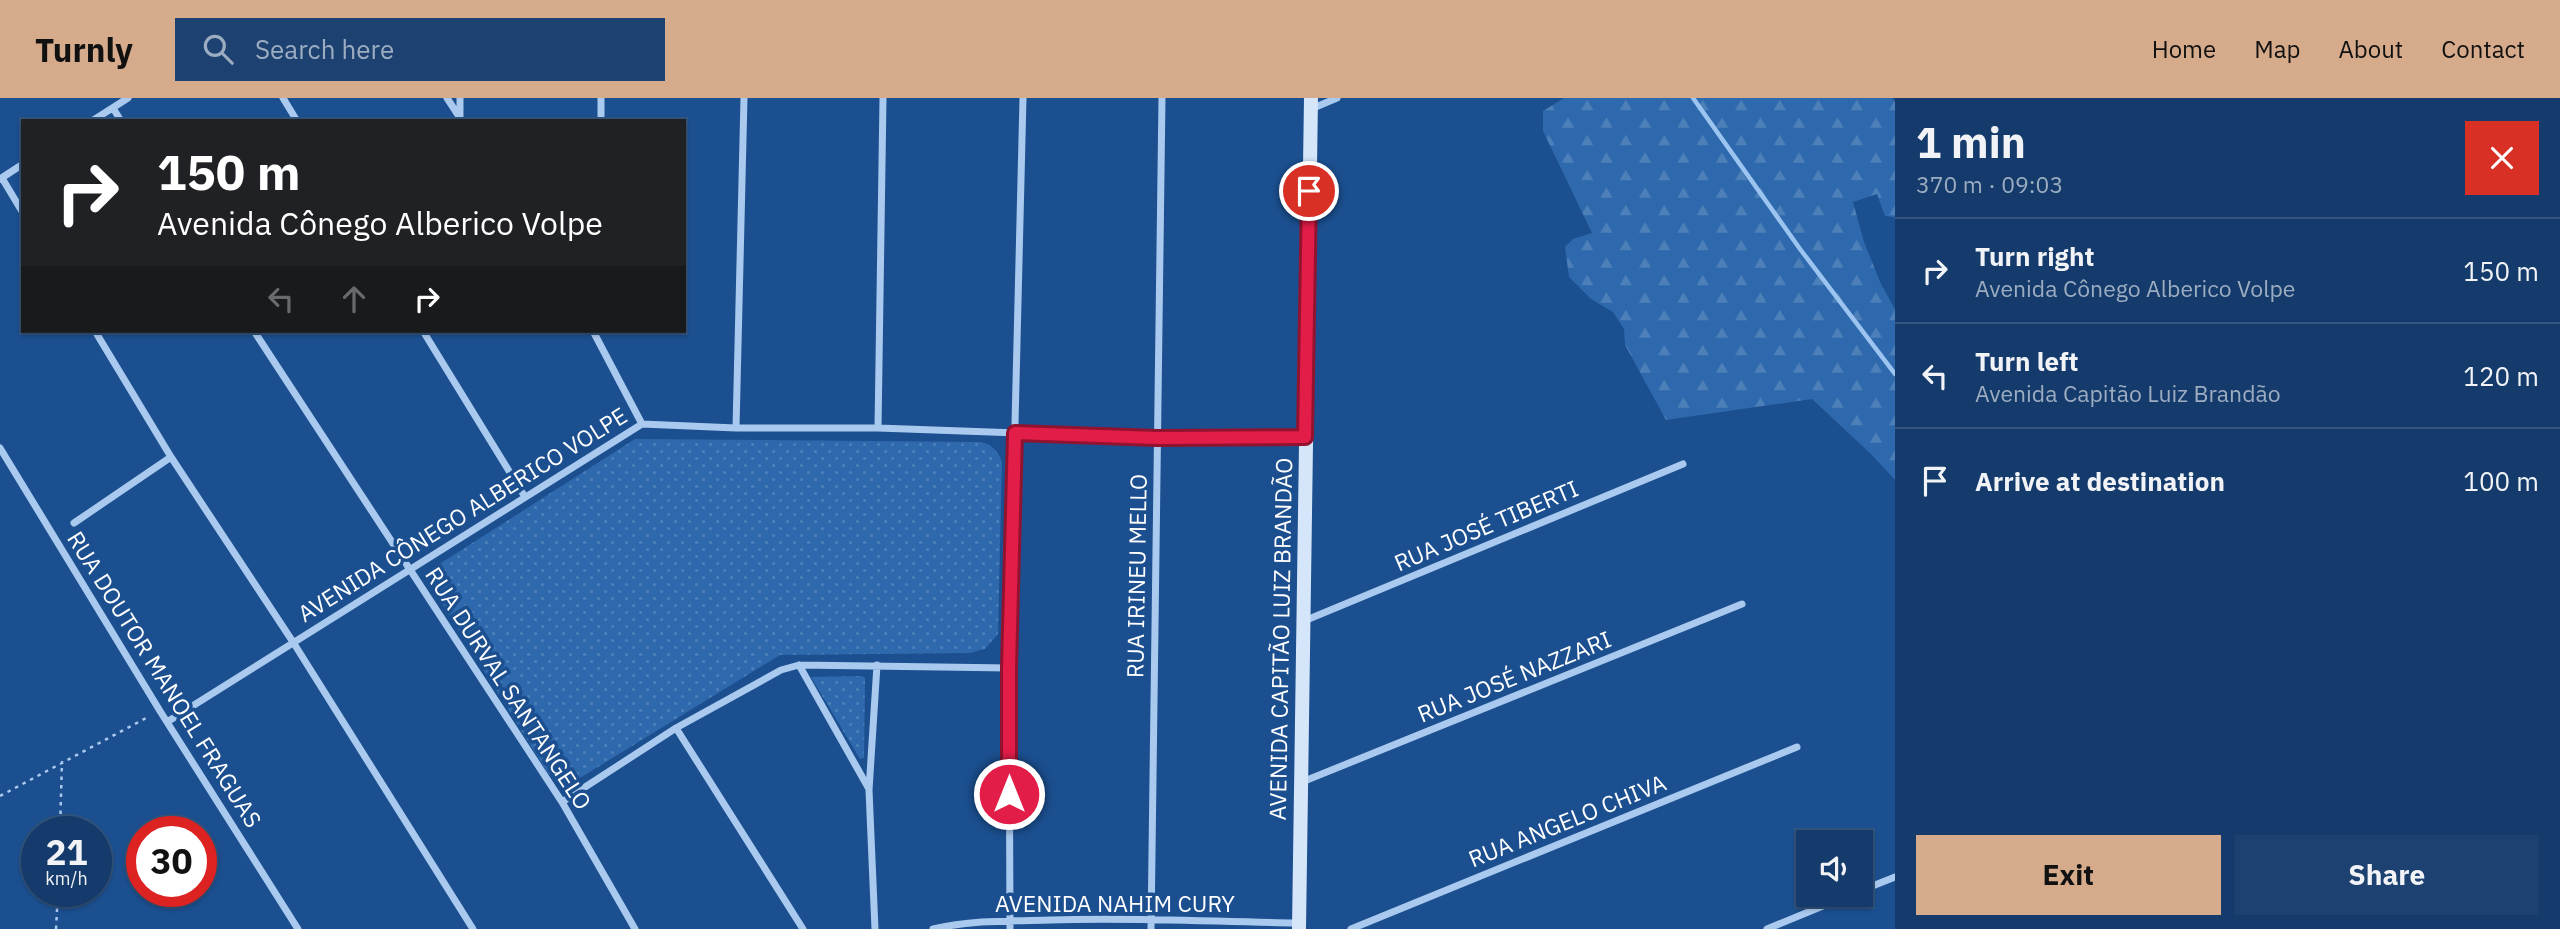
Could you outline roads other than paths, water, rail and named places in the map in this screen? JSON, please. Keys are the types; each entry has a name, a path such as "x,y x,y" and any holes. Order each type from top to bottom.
{"main road":[{"name":"AVENIDA CAPITÃO LUIZ BRANDÃO","path":"1298,926 1311,104"}],"street":[{"path":"95,119 128,98"},
{"path":"283,98 296,119"},
{"path":"447,98 461,119"},
{"path":"460,98 461,119"},
{"path":"601,98 601,119"},
{"path":"736,428 744,98"},
{"path":"878,428 883,98"},
{"path":"1010,925 1009,668 1023,98"},
{"name":"RUA IRINEU MELLO","path":"1151,925 1162,98"},
{"path":"1311,104 1337,98"},
{"path":"113,108 120,119"},
{"path":"21,165 1,178 21,210"},
{"path":"95,333 171,457 293,642 473,929"},
{"name":"RUA DURVAL SANTANGELO","path":"255,333 562,802 635,929"},
{"path":"424,333 525,497"},
{"path":"596,333 642,424"},
{"name":"AVENIDA CÔNEGO ALBERICO VOLPE","path":"167,722 642,424 736,428 878,428 1157,438 1305,437"},
{"name":"RUA DOUTOR MANOEL FRAGUAS","path":"0,448 160,711 298,929"},
{"path":"74,523 171,457"},
{"name":"RUA JOSÉ TIBERTI","path":"1304,622 1683,464"},
{"name":"RUA JOSÉ NAZZARI","path":"1301,783 1742,604"},
{"path":"562,802 677,728 781,670 799,665 877,664 1009,668"},
{"path":"875,929 869,790 877,664"},
{"path":"799,665 869,790"},
{"path":"677,728 803,929"},
{"name":"RUA ANGELO CHIVA","path":"1351,929 1797,747"},
{"path":"1873,886 1895,877"},
{"path":"1766,929 1820,907"},
{"name":"AVENIDA NAHIM CURY","path":"933,929 948,925 1010,925 1098,918 1151,925 1298,926"}],"waterway":[{"path":"1693,98 1800,249 1895,374"}]}
